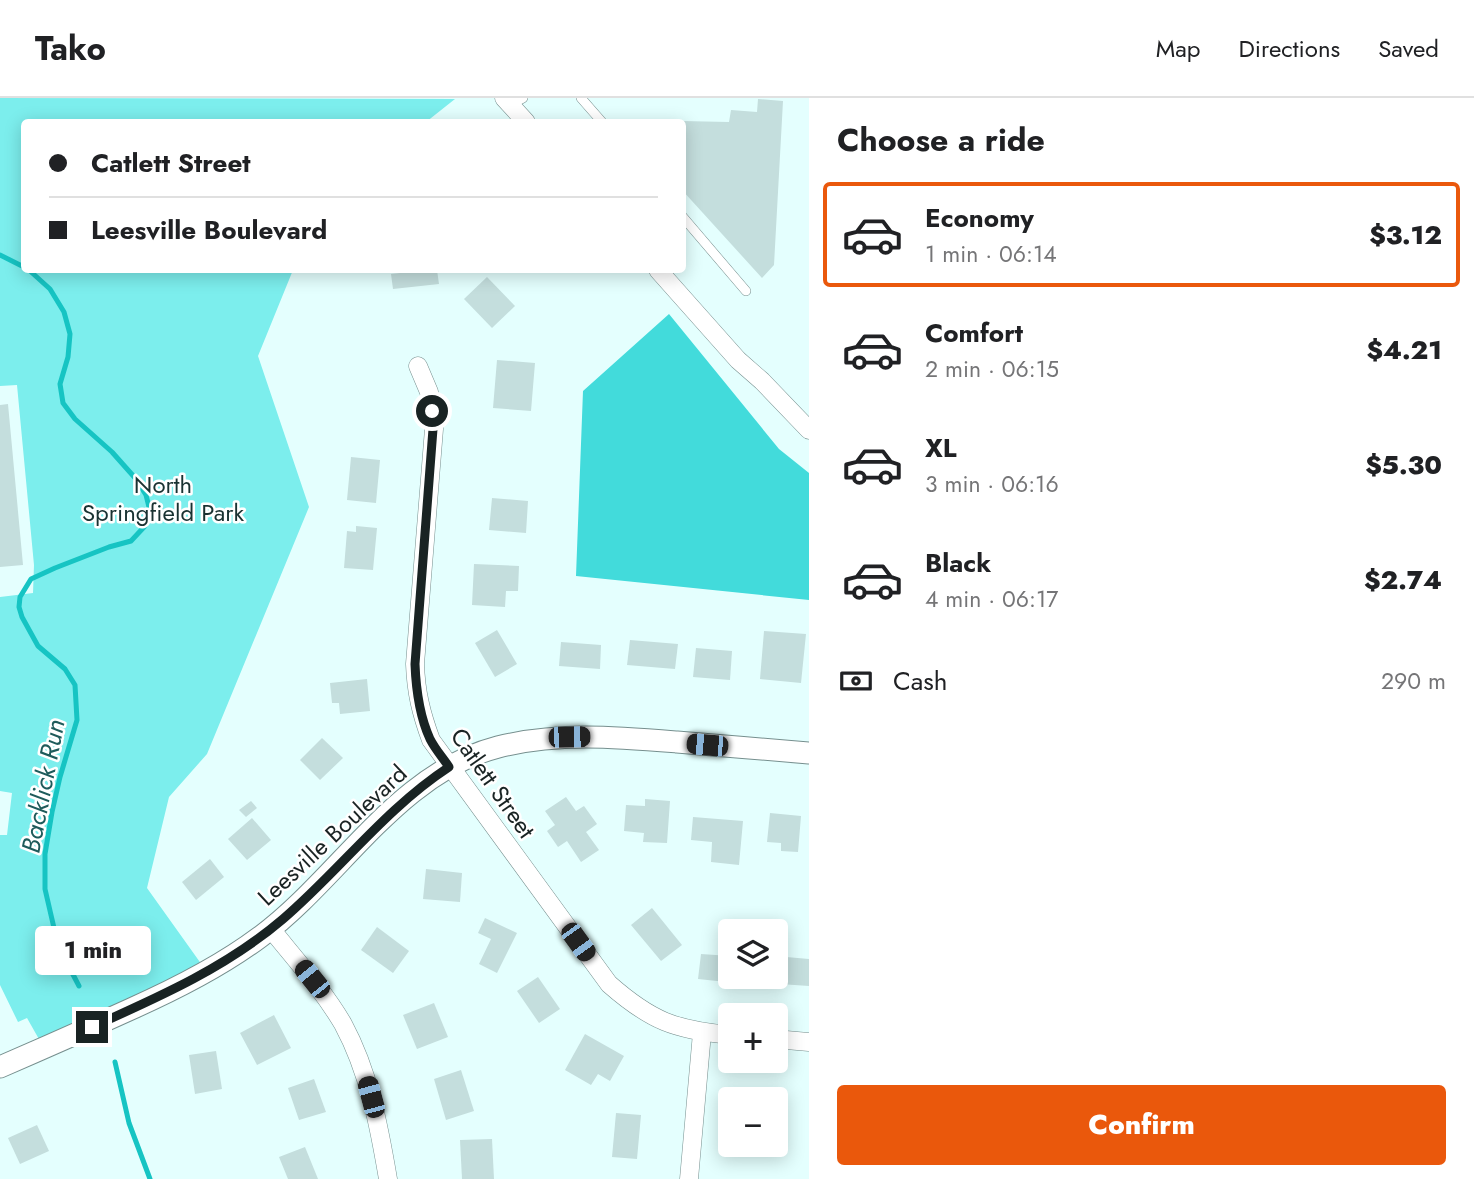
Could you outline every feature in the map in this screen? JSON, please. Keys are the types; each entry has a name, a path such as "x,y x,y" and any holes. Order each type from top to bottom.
{"street":[{"path":"512,100 524,119"},
{"path":"661,273 738,360 809,430"},
{"name":"Catlett Street","path":"418,366 429,392 433,429 415,682 420,712 431,740 609,985 632,1005 657,1019 674,1026 718,1034"},
{"name":"Leesville Boulevard","path":"0,1067 179,987 233,956 271,929 299,904 413,792 449,767 477,754 497,747 546,738 569,737 630,738 809,753"},
{"path":"271,929 331,1006 354,1048 366,1078 381,1133 388,1179"},
{"path":"689,1179 702,1032"},
{"path":"788,1040 809,1042"}],"lane":[{"path":"581,98 599,119"},
{"path":"686,221 746,290"}],"green space":[{"name":"North Springfield Park","path":"0,98 455,99 430,119 21,119 21,273 292,273 258,356 309,507 207,754 169,797 147,888 207,972 44,1048 27,1018 18,1022 0,985 0,835 7,835 12,793 0,791 0,597 33,593 34,565 17,385 0,386"}],"shaded area":[{"path":"669,314 779,449 809,473 809,600 576,576 583,391"}],"building":[{"path":"758,99 783,101 774,265 762,278 686,194 686,121 729,122 731,110 757,112"},
{"path":"437,273 439,284 393,289 391,274"},
{"path":"487,277 515,306 492,328 464,299"},
{"path":"497,360 535,363 531,411 493,408"},
{"path":"8,404 23,565 0,567 0,405"},
{"path":"351,457 380,460 376,503 347,500"},
{"path":"492,498 528,501 526,533 489,530"},
{"path":"356,526 377,528 373,570 344,568 347,531 356,532"},
{"path":"474,564 519,566 518,591 506,591 505,607 472,605"},
{"path":"497,630 517,664 495,677 475,643"},
{"path":"764,631 806,634 801,683 760,679"},
{"path":"630,640 678,644 675,669 627,665"},
{"path":"561,642 601,645 600,669 559,666"},
{"path":"696,648 732,651 730,680 693,677"},
{"path":"367,679 370,711 340,714 339,703 332,703 330,683"},
{"path":"322,738 343,758 320,780 300,760"},
{"path":"566,797 576,811 584,806 597,824 586,832 599,850 581,862 567,841 558,847 547,831 555,825 545,811"},
{"path":"645,799 670,801 667,843 643,842 644,833 624,831 626,805 645,806"},
{"path":"251,801 257,808 246,817 239,810"},
{"path":"770,813 801,816 798,852 781,851 781,843 767,842"},
{"path":"693,817 743,821 739,865 711,862 712,842 691,840"},
{"path":"252,818 271,840 247,860 228,839"},
{"path":"210,859 224,877 196,900 182,882"},
{"path":"426,869 462,873 460,902 423,899"},
{"path":"652,908 682,945 661,961 631,925"},
{"path":"485,918 517,933 497,973 479,964 491,939 478,933"},
{"path":"377,927 409,951 393,973 361,950"},
{"path":"701,954 718,955 718,981 698,979"},
{"path":"788,957 809,959 809,986 788,985"},
{"path":"538,977 560,1009 539,1023 517,991"},
{"path":"434,1003 448,1037 417,1049 403,1015"},
{"path":"274,1015 291,1048 257,1065 240,1033"},
{"path":"585,1034 624,1056 610,1081 598,1074 591,1085 565,1070"},
{"path":"216,1051 222,1089 195,1094 189,1055"},
{"path":"461,1070 474,1111 446,1120 434,1079"},
{"path":"314,1079 326,1112 299,1120 288,1088"},
{"path":"616,1113 641,1115 637,1159 612,1157"},
{"path":"37,1125 49,1151 20,1164 8,1138"},
{"path":"492,1139 494,1179 462,1179 460,1140"},
{"path":"305,1147 318,1179 288,1179 279,1157"}],"waterway":[{"name":"Backlick Run","path":"0,255 21,266"},
{"name":"Backlick Run","path":"32,273 50,289 64,312 70,334 68,357 60,384 63,403 75,419 112,452 136,479 146,495 150,511 145,526 131,541 109,547 31,579 20,597 22,617 38,646 65,669 75,685 77,720 52,812 45,854 45,889 54,928 79,986"},
{"name":"Backlick Run","path":"115,1062 129,1123 150,1179"}],"route":[{"path":"92,1027 179,987 242,951 286,917 413,792 449,767 431,740 420,712 415,682 433,429 432,411"}]}
